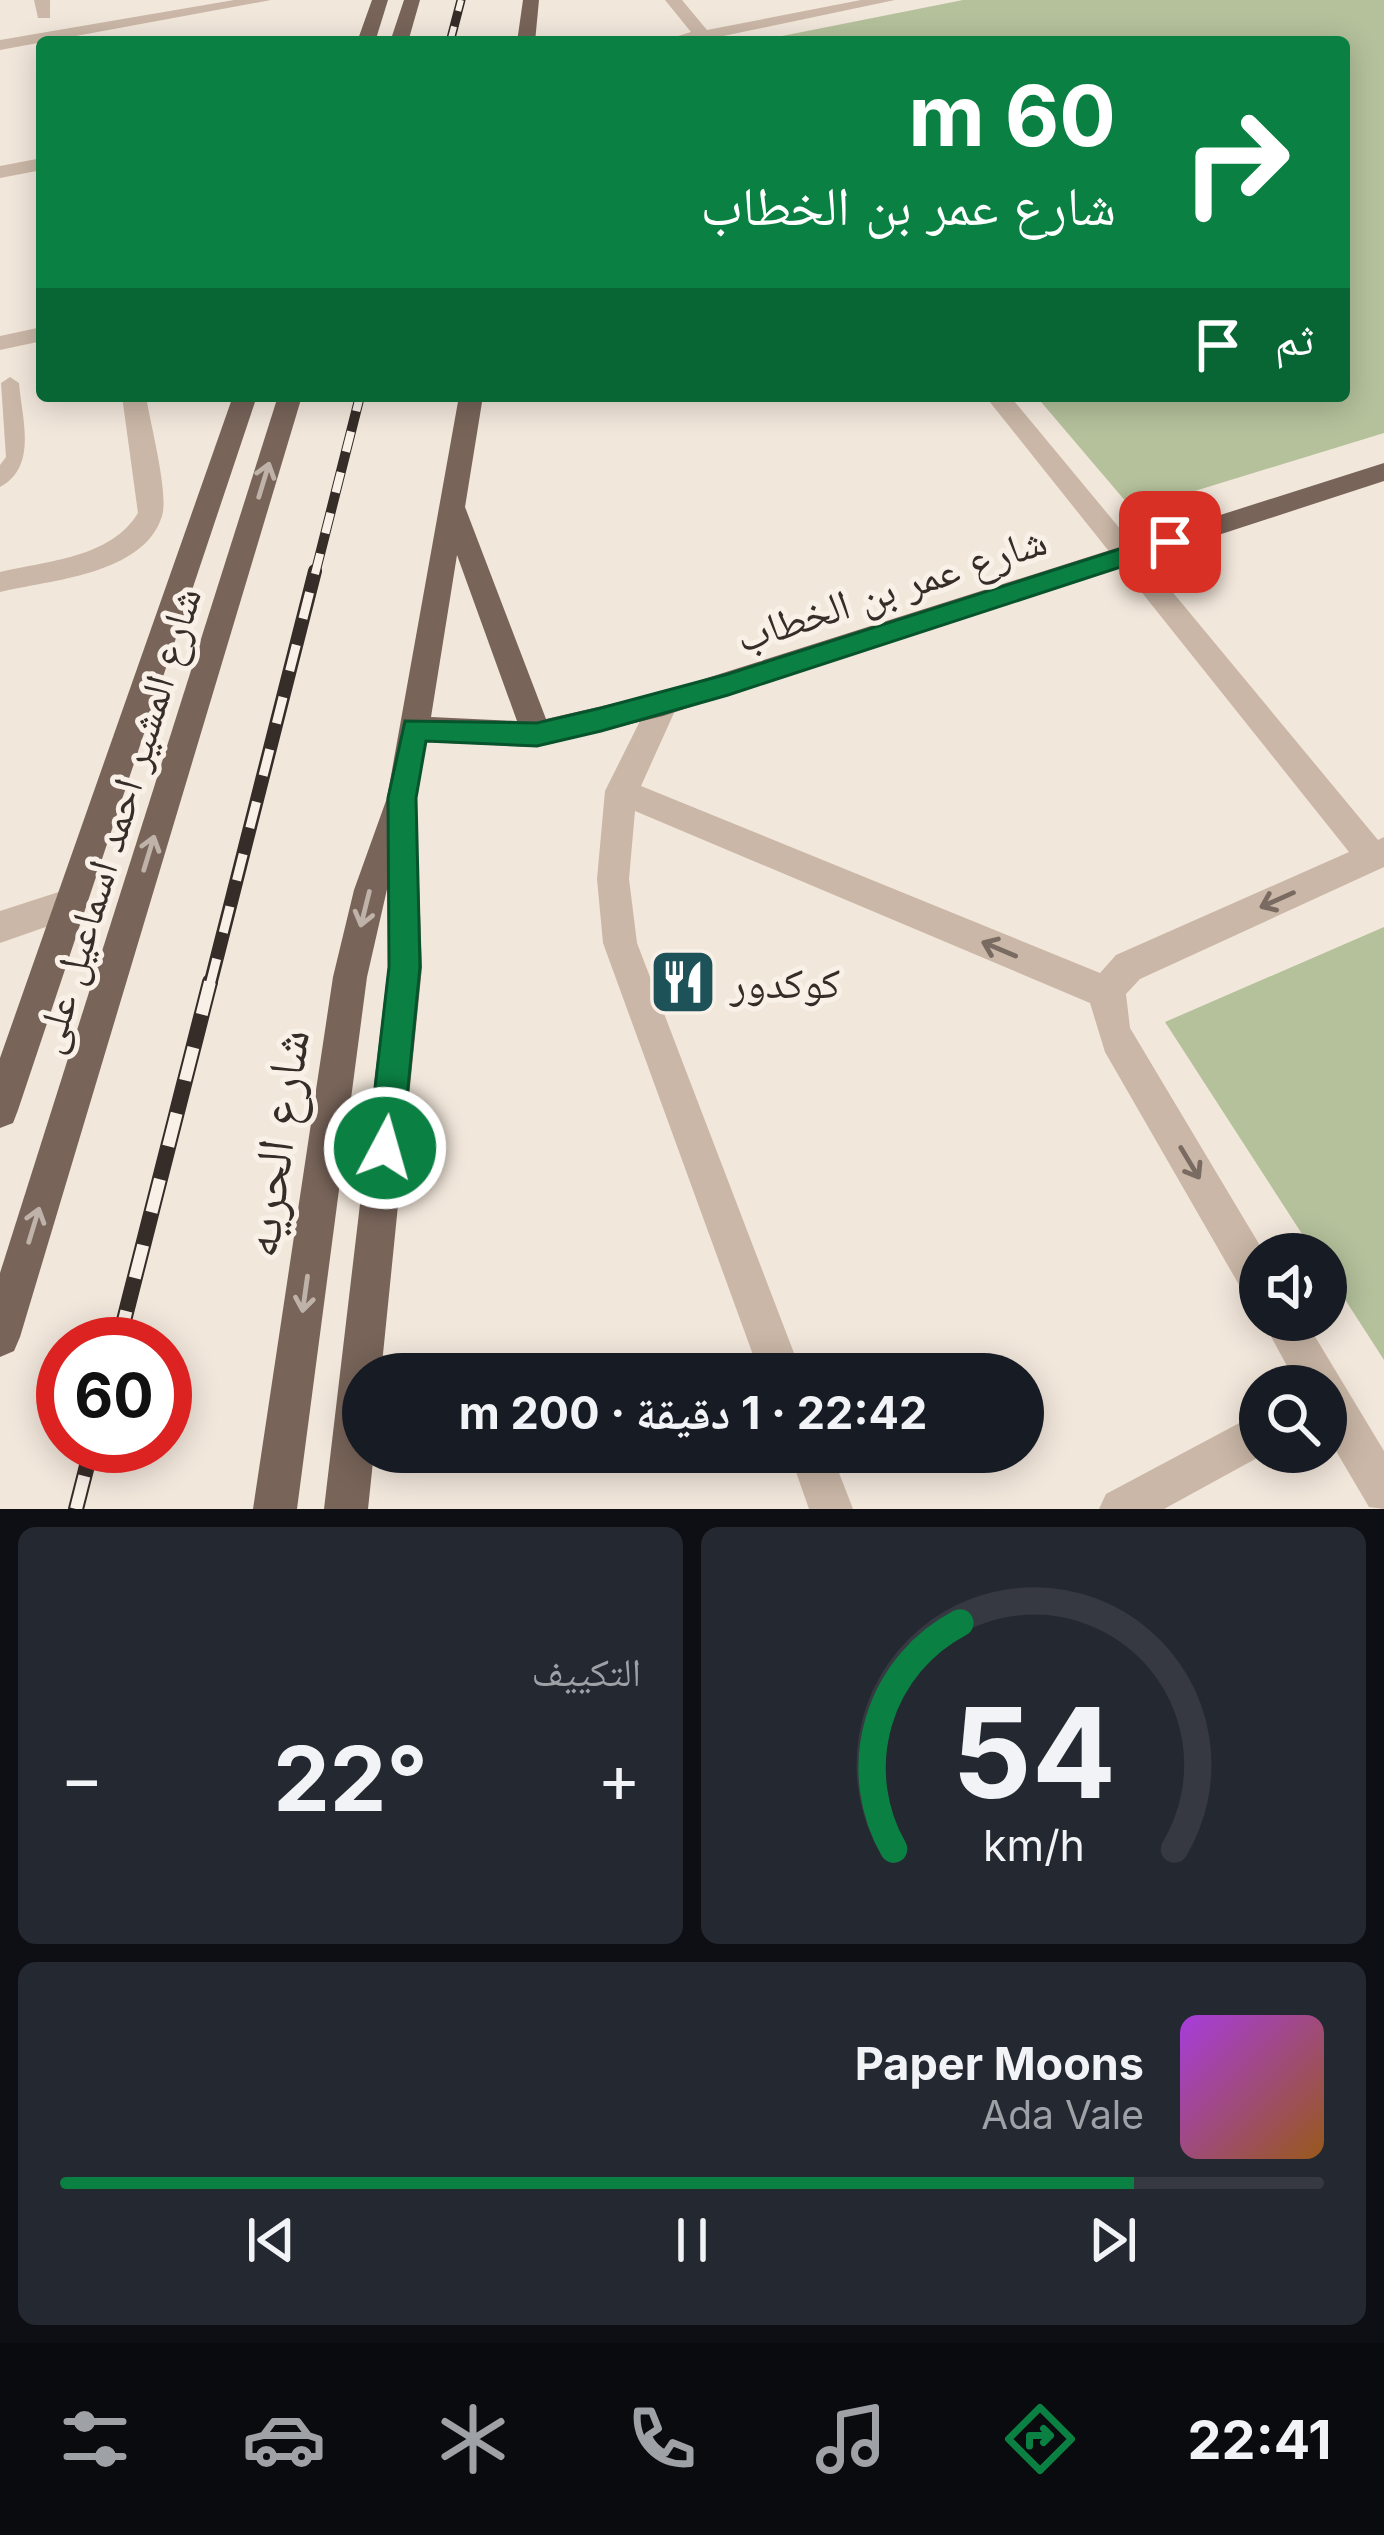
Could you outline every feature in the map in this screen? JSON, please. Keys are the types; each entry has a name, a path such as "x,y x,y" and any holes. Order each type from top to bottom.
{"main road":[{"path":"368,36 380,0"},
{"path":"401,36 412,0"},
{"path":"527,36 531,0"},
{"name":"شارع المشير احمد اسماعيل على","path":"0,1110 243,402"},
{"name":"شارع المشير احمد اسماعيل على","path":"0,1337 288,402"},
{"name":"شارع الحريه","path":"274,1509 350,977 370,890 402,798 470,402"},
{"name":"شارع عمر بن الخطاب","path":"415,729 537,734 663,704 1384,472"},
{"path":"453,509 537,734"},
{"name":"شارع الحريه","path":"346,1509 404,967 402,798"}],"street":[{"path":"85,36 263,0"},
{"path":"673,0 703,36"},
{"path":"720,36 887,0"},
{"path":"0,45 36,41"},
{"path":"0,172 36,165"},
{"path":"0,343 36,335"},
{"path":"0,582 116,550 140,533 150,503 135,402"},
{"path":"1002,402 1378,854 1128,968 1107,993 1107,1017 1117,1040 1239,1246"},
{"path":"663,704 620,791 610,865 620,943 773,1353"},
{"path":"620,791 1107,993"},
{"path":"0,927 71,903"},
{"path":"1347,1431 1384,1492"},
{"path":"1121,1509 1239,1444"},
{"path":"817,1473 831,1509"}],"lane":[{"path":"0,480 16,458 10,383"}],"green space":[{"path":"963,0 1384,0 1384,433 1133,510 1041,402 1350,402 1350,36 782,36"},
{"path":"1384,927 1384,1360 1347,1303 1347,1233 1301,1233 1165,1022"}],"railway":[{"path":"452,36 461,0"},
{"path":"315,574 358,402"},
{"path":"210,985 315,571"},
{"path":"125,1317 210,982"},
{"path":"76,1509 85,1473"}],"place":[{"name":"كوكدور","path":"683,982"}],"route":[{"path":"385,1148 404,967 402,798 415,729 472,735 537,734 601,720 728,685 1170,542"}]}
